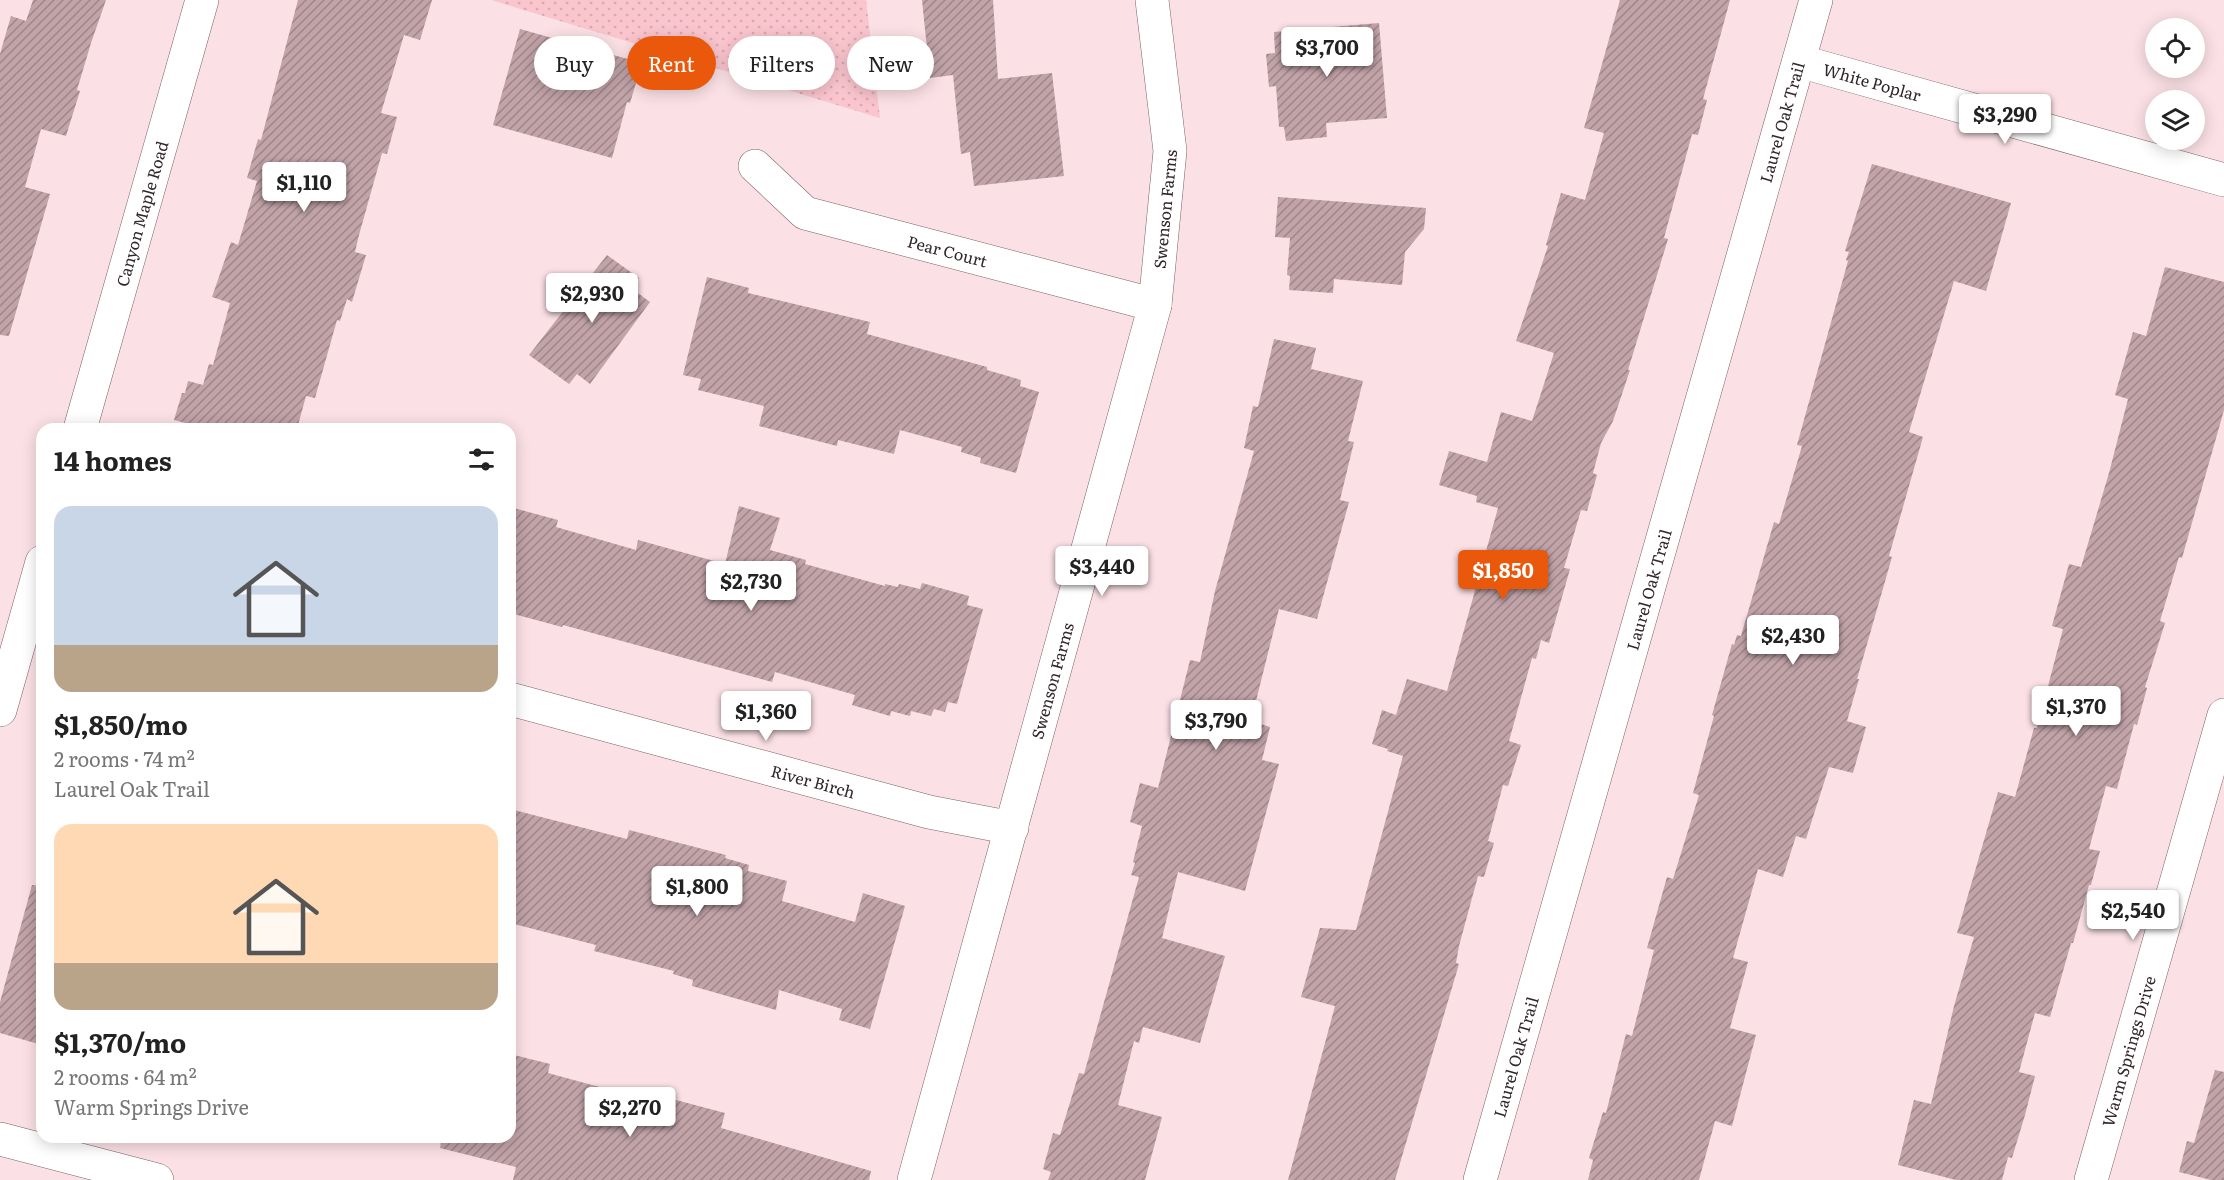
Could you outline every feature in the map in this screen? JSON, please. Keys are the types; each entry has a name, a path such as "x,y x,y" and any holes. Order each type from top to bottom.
{"street":[{"name":"Canyon Maple Road","path":"82,423 202,0"},
{"name":"Swenson Farms","path":"914,1180 1155,305 1170,151 1152,0"},
{"name":"Laurel Oak Trail","path":"1480,1180 1816,0"},
{"name":"White Poplar","path":"1799,61 2224,180"},
{"name":"Pear Court","path":"755,166 805,213 1155,305"},
{"path":"0,710 36,586"},
{"name":"River Birch","path":"516,701 929,812 1012,828"},
{"name":"Warm Springs Drive","path":"2091,1180 2224,715"},
{"path":"0,1139 157,1180"}],"shaded area":[{"path":"491,0 866,0 870,36 847,36 847,90 877,90 880,118 788,90 835,90 835,36 728,36 728,72 716,68 716,36 627,36 627,41"}],"building":[{"path":"33,0 106,0 77,90 80,91 66,136 41,129 25,187 50,194 9,336 0,335 0,54 11,16 26,21"},
{"path":"298,0 432,0 420,40 404,35 381,113 397,117 387,154 382,153 355,252 366,255 352,302 347,299 340,321 337,320 315,398 306,396 299,423 185,423 174,420 188,381 203,385 209,364 213,365 230,303 212,297 231,242 238,245 257,181 247,178 258,139 261,140"},
{"path":"922,0 993,0 998,79 1052,73 1064,176 974,186 970,152 961,154 953,75 934,77 934,36 926,36"},
{"path":"1620,0 1730,0 1703,99 1707,100 1698,135 1692,134 1664,238 1668,239 1628,370 1630,370 1613,421 1601,443 1593,473 1597,475 1587,511 1581,510 1564,568 1570,569 1549,643 1541,640 1536,659 1532,658 1509,741 1521,745 1508,786 1503,785 1488,841 1494,843 1484,877 1478,876 1459,946 1456,963 1459,964 1395,1180 1288,1180 1335,1006 1301,997 1320,928 1356,930 1403,756 1372,744 1382,710 1396,715 1407,679 1447,691 1498,508 1476,502 1477,496 1439,485 1449,451 1487,462 1501,412 1532,421 1554,353 1516,341 1548,246 1546,245 1561,193 1585,200 1604,133 1584,128"},
{"path":"1379,23 1387,118 1326,123 1327,137 1286,141 1284,127 1279,127 1276,86 1269,87 1266,54 1275,53 1274,32"},
{"path":"520,29 545,36 534,36 534,90 615,90 615,55 627,59 627,90 634,90 630,103 627,102 612,158 493,125"},
{"path":"1872,164 2011,203 1986,291 1954,281 1909,432 1923,437 1889,556 1892,557 1847,721 1866,727 1853,773 1829,767 1806,839 1796,836 1783,877 1758,869 1733,958 1748,962 1730,1028 1756,1035 1732,1126 1715,1121 1699,1180 1588,1180 1593,1160 1589,1158 1603,1112 1606,1113 1626,1034 1632,1036 1654,950 1647,948 1667,877 1673,879 1699,795 1693,793 1732,644 1734,645 1737,635 1741,636 1774,522 1779,524 1802,446 1797,445 1848,261 1846,260 1849,252 1845,251"},
{"path":"1278,197 1426,208 1424,229 1405,252 1402,285 1334,279 1333,293 1289,290 1290,276 1287,275 1290,238 1275,237"},
{"path":"607,255 639,278 631,288 650,302 590,384 577,374 569,384 529,355"},
{"path":"2165,267 2224,282 2224,410 2182,558 2179,557 2160,621 2165,623 2117,789 2106,786 2089,849 2100,851 2050,1017 2035,1013 2019,1072 2035,1076 2025,1115 2012,1158 2008,1157 2002,1180 1956,1180 1898,1165 1914,1100 1931,1104 1954,1006 1974,937 1957,933 1998,792 2015,797 2034,728 2037,728 2063,629 2052,626 2069,564 2081,567 2128,399 2115,395 2133,332 2146,336"},
{"path":"707,277 749,288 748,293 870,322 867,334 987,367 987,370 1021,380 1020,386 1039,392 1016,473 980,463 981,458 961,452 962,447 900,430 894,454 838,440 837,446 759,426 764,406 698,390 701,379 683,375"},
{"path":"1274,339 1316,348 1311,369 1363,381 1348,441 1354,442 1340,500 1349,502 1317,619 1279,609 1251,721 1270,727 1262,760 1279,764 1245,891 1178,872 1162,938 1225,956 1200,1043 1143,1027 1139,1043 1134,1041 1118,1105 1162,1117 1145,1180 1048,1180 1051,1172 1043,1169 1053,1133 1060,1135 1079,1073 1084,1074 1139,877 1131,875 1142,826 1130,822 1140,783 1158,788 1190,660 1200,662 1215,591 1254,451 1244,448 1253,406 1258,407"},
{"path":"739,506 780,518 770,550 806,560 805,564 885,586 885,584 898,587 899,584 920,589 922,583 969,596 967,605 983,609 957,704 948,702 945,712 934,709 931,716 911,711 910,716 891,711 890,716 852,705 855,695 775,672 772,682 563,625 562,627 516,615 516,509 558,520 556,527 636,550 638,540 725,564"},
{"path":"516,811 627,839 629,830 726,855 725,858 749,865 748,871 787,881 782,901 855,922 863,893 905,906 870,1029 839,1020 842,1009 779,990 776,1010 692,986 693,980 673,974 674,971 594,951 596,945 516,925"},
{"path":"32,885 36,885 36,1043 0,1033 0,1002"},
{"path":"516,1056 550,1064 548,1073 625,1094 627,1087 725,1113 721,1128 871,1171 869,1180 513,1180 516,1167 440,1148 441,1143 516,1143"},
{"path":"2215,1070 2224,1072 2224,1180 2211,1180 2179,1172 2187,1141 2194,1143"}]}
